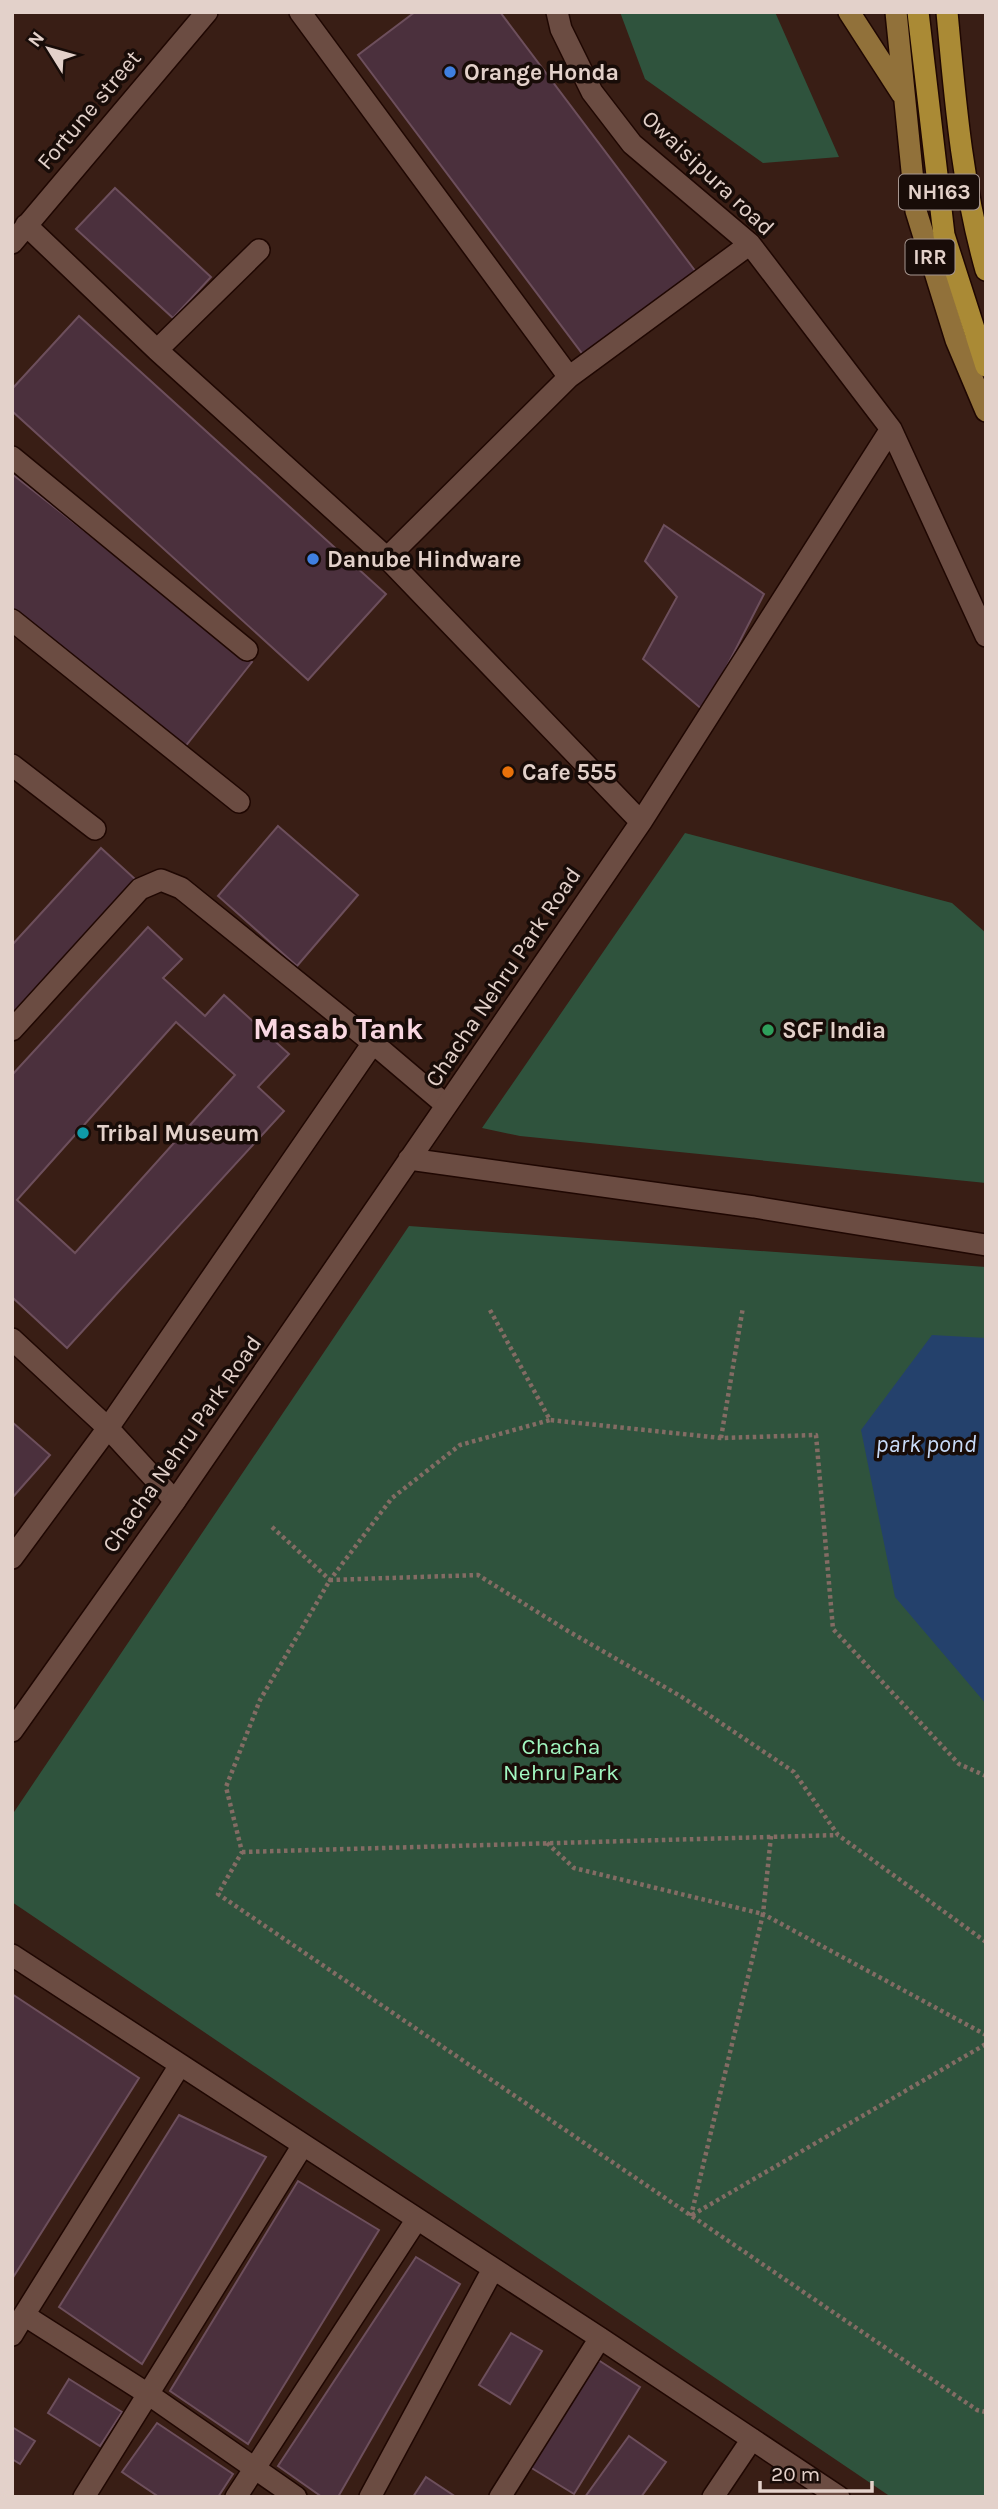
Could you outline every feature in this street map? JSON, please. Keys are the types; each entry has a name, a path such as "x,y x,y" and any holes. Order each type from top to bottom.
{"highway":[{"name":"NH163","path":"918,12 944,235 986,366"},
{"name":"NH163","path":"947,12 958,127 976,235 986,270"}],"main road":[{"name":"IRR","path":"849,12 903,96 916,211 956,340 986,411"},
{"path":"896,12 903,96"}],"street":[{"name":"Fortune street","path":"12,243 206,12"},
{"path":"300,12 569,377"},
{"name":"Owaisipura road","path":"556,12 561,29 592,92 632,144 750,244 891,429"},
{"path":"26,225 156,350 387,558 641,822"},
{"path":"387,558 569,377 750,244"},
{"path":"156,350 258,250"},
{"path":"891,429 986,636"},
{"name":"Chacha Nehru Park Road","path":"12,1731 175,1501 641,822 891,429"},
{"path":"12,457 247,650"},
{"path":"12,620 239,802"},
{"path":"12,765 95,829"},
{"path":"12,1030 140,889 161,880 181,888 446,1105"},
{"path":"12,1558 108,1428 373,1043"},
{"path":"409,1159 754,1207 986,1245"},
{"path":"12,1339 108,1428 175,1501"},
{"path":"12,1955 838,2496"},
{"path":"12,2335 180,2064"},
{"path":"84,2497 303,2145"},
{"path":"236,2497 417,2218"},
{"path":"370,2497 493,2269"},
{"path":"24,2315 148,2395 296,2497"},
{"path":"500,2497 600,2338"},
{"path":"713,2497 752,2439"}],"path":[{"path":"721,1438 743,1307"},
{"path":"490,1310 550,1420"},
{"path":"986,1776 959,1764 833,1629 816,1435 721,1438 550,1420 460,1444 392,1498 330,1580 260,1700 226,1787 242,1852 218,1894 977,2410 986,2412"},
{"path":"272,1527 330,1580 478,1575 682,1697 794,1772 838,1835 986,1942"},
{"path":"242,1852 838,1835"},
{"path":"691,2216 763,1914 771,1836"},
{"path":"547,1843 575,1868 763,1914 986,2035"},
{"path":"691,2216 986,2044"}],"green space":[{"path":"620,12 775,12 839,157 763,163 645,79"},
{"name":"SCF India","path":"685,833 952,903 986,933 986,1183 520,1136 482,1128"},
{"name":"Chacha Nehru Park","path":"409,1226 986,1267 986,2497 891,2497 12,1902 12,1815"}],"water":[{"name":"park pond","path":"932,1335 986,1338 986,1704 895,1597 861,1430"}],"building":[{"path":"415,12 500,12 696,272 584,356 358,55"},
{"path":"115,188 211,277 173,318 76,229"},
{"path":"79,316 386,594 308,680 12,411 12,389"},
{"path":"12,474 252,662 184,748 12,613"},
{"path":"664,525 764,594 704,711 643,659 677,597 645,561"},
{"path":"278,826 358,895 297,966 218,896"},
{"path":"101,848 135,879 12,1014 12,945"},
{"path":"148,927 182,959 163,978 205,1016 224,995 289,1054 258,1087 284,1111 67,1348 12,1297 12,1075","holes":["176,1022 235,1075 75,1253 17,1200"]},
{"path":"12,1422 50,1455 12,1498"},
{"path":"12,1994 139,2078 12,2279"},
{"path":"179,2115 266,2157 142,2364 59,2307"},
{"path":"298,2181 379,2230 248,2444 170,2391"},
{"path":"416,2257 460,2284 338,2497 322,2497 278,2466"},
{"path":"511,2333 542,2351 510,2404 479,2385"},
{"path":"592,2356 640,2387 574,2494 525,2464"},
{"path":"69,2379 122,2412 100,2446 48,2413"},
{"path":"157,2423 233,2474 218,2497 159,2497 122,2472"},
{"path":"12,2427 35,2441 20,2464 12,2459"},
{"path":"629,2436 666,2462 641,2497 585,2497"},
{"path":"426,2477 456,2497 413,2497"}],"place":[{"name":"Orange Honda","path":"450,72"},
{"name":"Danube Hindware","path":"313,559"},
{"name":"Cafe 555","path":"508,772"},
{"name":"SCF India","path":"768,1030"},
{"name":"Tribal Museum","path":"83,1133"}],"district":[{"name":"Masab Tank","path":"338,1029"}]}
